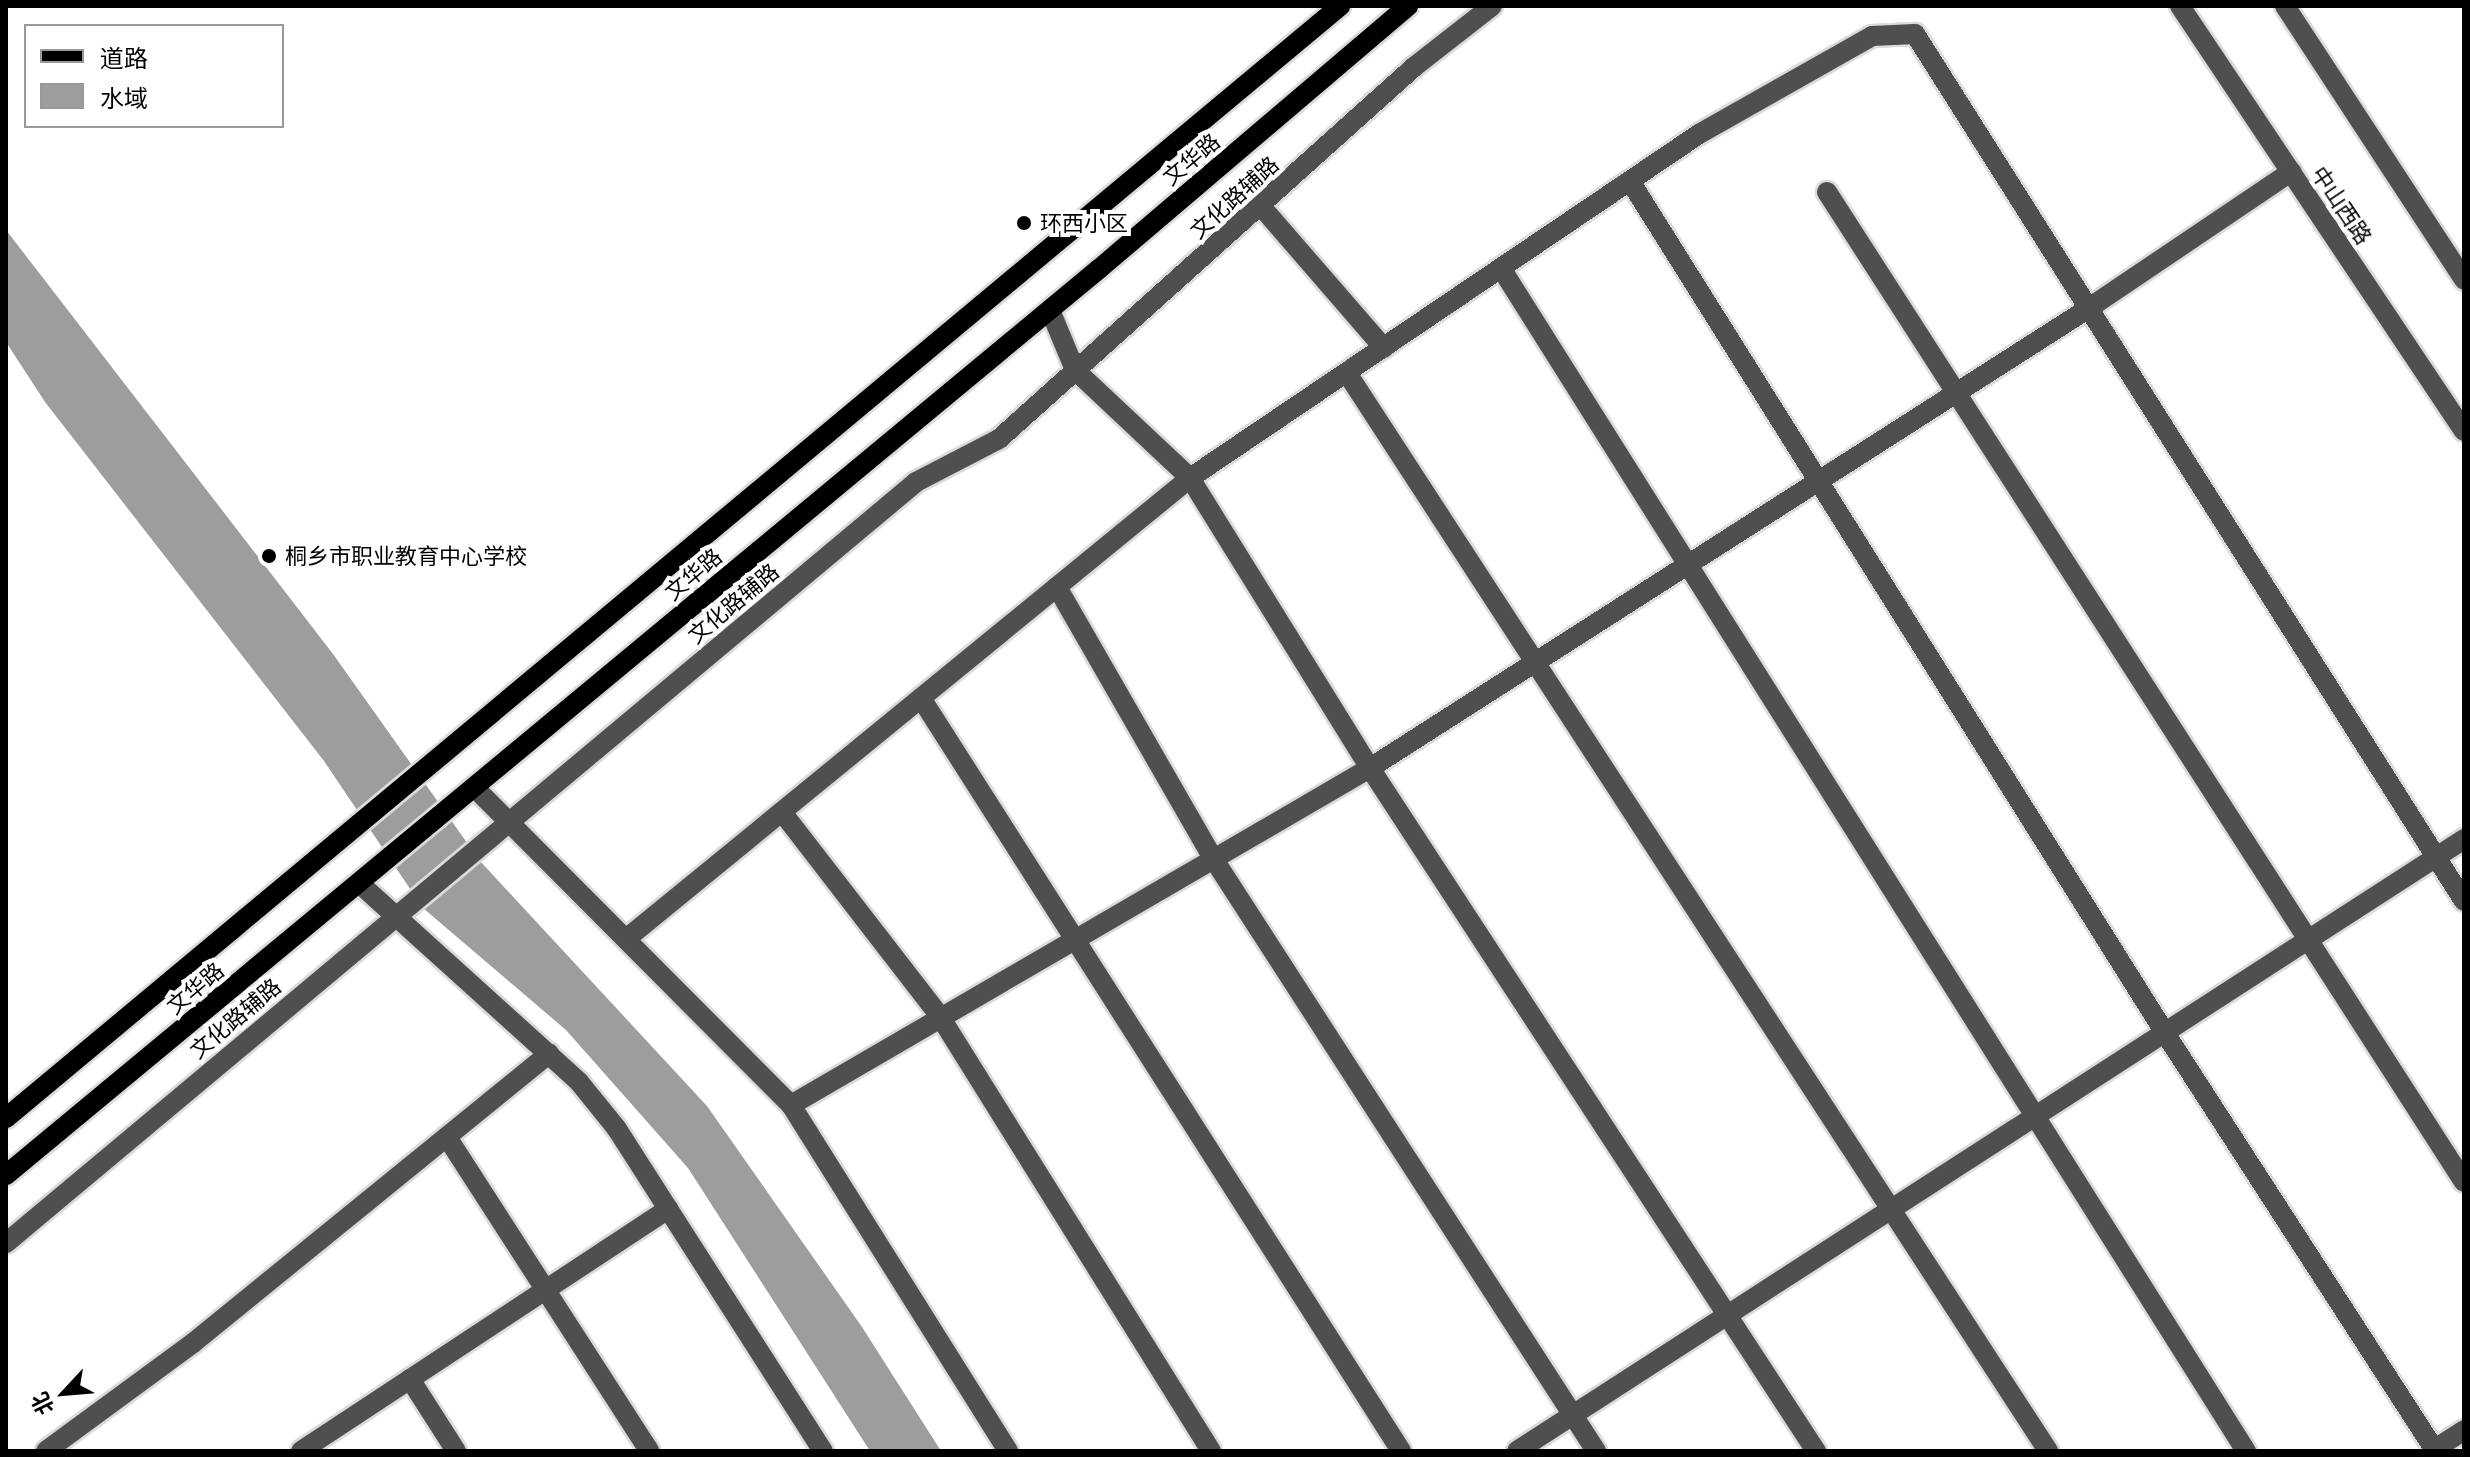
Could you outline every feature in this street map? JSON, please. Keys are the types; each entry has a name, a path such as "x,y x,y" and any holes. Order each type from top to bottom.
{"main road":[{"name":"文华路","path":"6,1118 1340,6"},
{"name":"文华路","path":"6,1175 1050,310 1408,6"}],"street":[{"name":"文化路辅路","path":"6,1243 393,914 916,482 999,439 1414,67 1492,6"},
{"name":"中山西路","path":"2180,6 2464,431"},
{"path":"2285,6 2464,280"},
{"path":"626,939 1190,478 1699,134 1872,36 1915,34 2464,901"},
{"path":"791,1105 1370,768 2089,308 2291,172"},
{"path":"1630,181 2165,1033 2434,1451 2464,1430"},
{"path":"1827,192 2306,941 2464,1182"},
{"path":"1260,205 1384,348"},
{"path":"1501,268 2033,1119 2246,1451"},
{"path":"1050,310 1075,370 1190,478 1370,768 1816,1451"},
{"path":"1347,373 2048,1451"},
{"path":"1057,587 1213,858 1596,1451"},
{"path":"921,698 1401,1451"},
{"path":"474,787 791,1105 1008,1451"},
{"path":"782,812 941,1018 1211,1451"},
{"path":"1517,1451 2464,839"},
{"path":"359,883 549,1054 617,1129 823,1451"},
{"path":"46,1451 193,1343 549,1054"},
{"path":"447,1137 649,1451"},
{"path":"301,1451 668,1209"},
{"path":"410,1379 456,1451"}],"water":[{"path":"6,230 333,654 480,861 707,1106 862,1327 941,1451 870,1451 688,1168 566,1030 423,908 324,761 45,402 6,342"}],"place":[{"name":"环西小区","path":"1024,223"},
{"name":"桐乡市职业教育中心学校","path":"269,556"}]}
